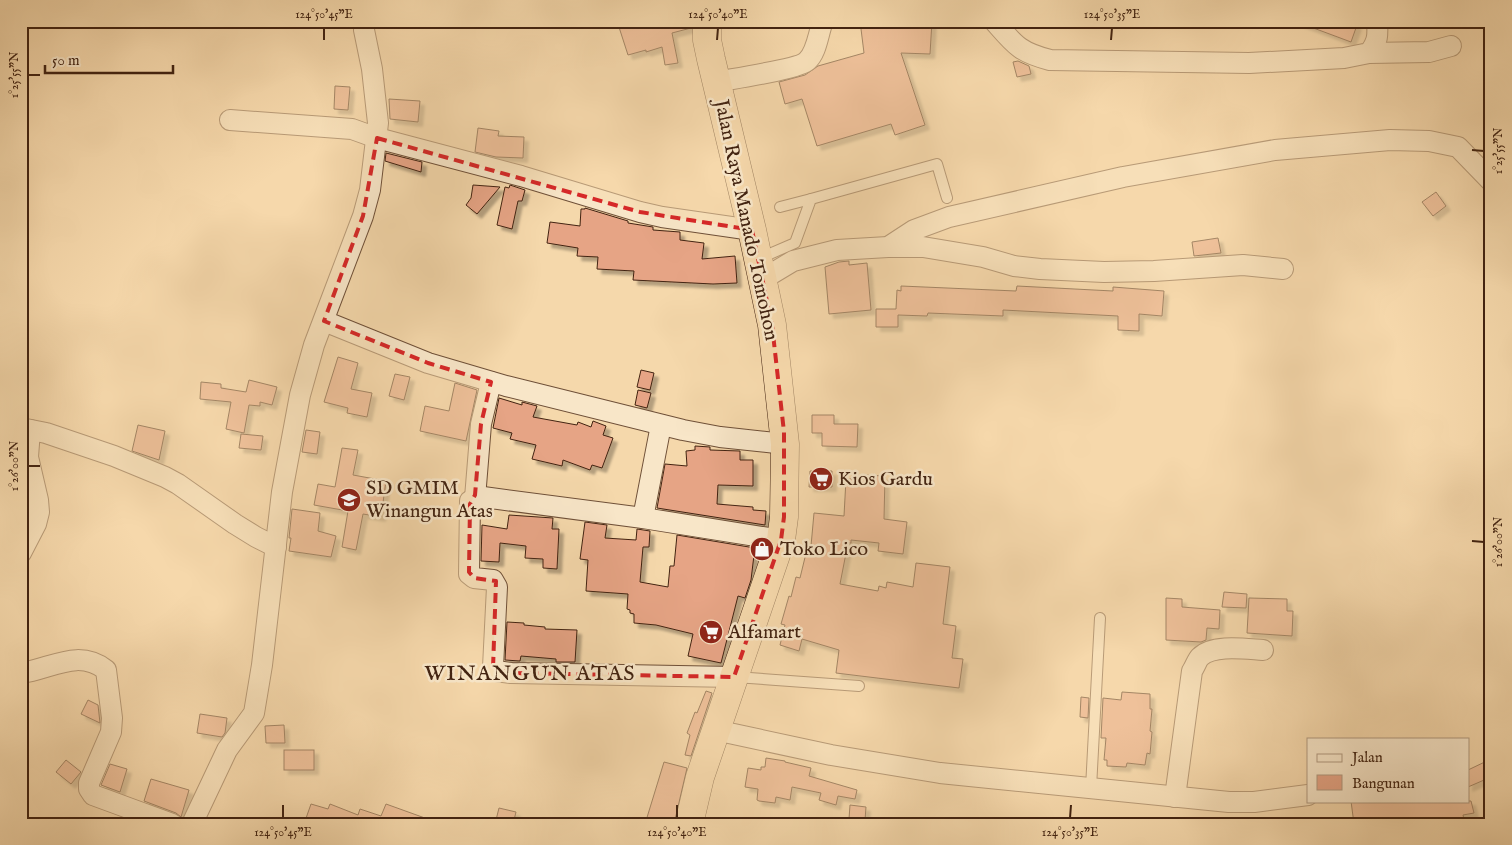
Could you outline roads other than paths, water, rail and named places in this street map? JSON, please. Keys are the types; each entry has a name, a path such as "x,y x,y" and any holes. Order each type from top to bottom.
{"highway":[{"name":"Jalan Raya Manado Tomohon","path":"689,824 700,777 780,540 784,517 785,444 772,325 761,269 716,82 708,40 707,21"}],"street":[{"path":"716,82 784,69 807,62 814,52 822,21"},
{"path":"994,21 1013,44 1028,54 1050,60 1249,64 1344,58 1369,53 1429,52 1451,46"},
{"path":"1369,53 1376,45 1378,35 1377,21"},
{"path":"192,824 228,750 254,713 262,665 282,492 300,395 314,345 364,216 370,190 378,123 372,69 364,30"},
{"path":"230,120 352,130 521,176 640,212 752,230"},
{"path":"888,247 914,230 949,217 1123,177 1275,150 1390,140 1429,141 1458,147 1491,181"},
{"path":"761,269 837,250 888,247 931,248 983,257 1014,266 1040,269 1154,272 1243,265 1283,269"},
{"path":"324,321 428,363 491,382 720,438 785,444"},
{"path":"475,498 481,424 491,382"},
{"path":"643,518 661,425"},
{"path":"21,553 36,524 39,512 38,500 30,471 26,429 46,433 165,476 235,524 276,547"},
{"path":"734,677 511,673 493,669 498,591 493,580 471,577 469,572 470,504 472,499 483,497 643,518 780,540"},
{"path":"1175,797 1192,671 1200,657 1212,651 1230,648 1263,650"},
{"path":"21,673 48,667 65,660 99,664 106,670 112,718 111,732 88,783 89,789 93,795 172,824"},
{"path":"715,730 831,755 940,773 1229,802 1254,802 1307,795"}],"lane":[{"path":"780,207 937,164 947,198"},
{"path":"761,269 796,243 811,199"},
{"path":"1091,788 1100,618"},
{"path":"734,677 859,686"}],"place":[{"name":"Kios Gardu","path":"821,479"},
{"name":"SD GMIM Winangun Atas","path":"349,500"},
{"name":"Toko Lico","path":"762,549"},
{"name":"Alfamart","path":"711,632"}],"district":[{"name":"WINANGUN ATAS","path":"530,674"}]}
